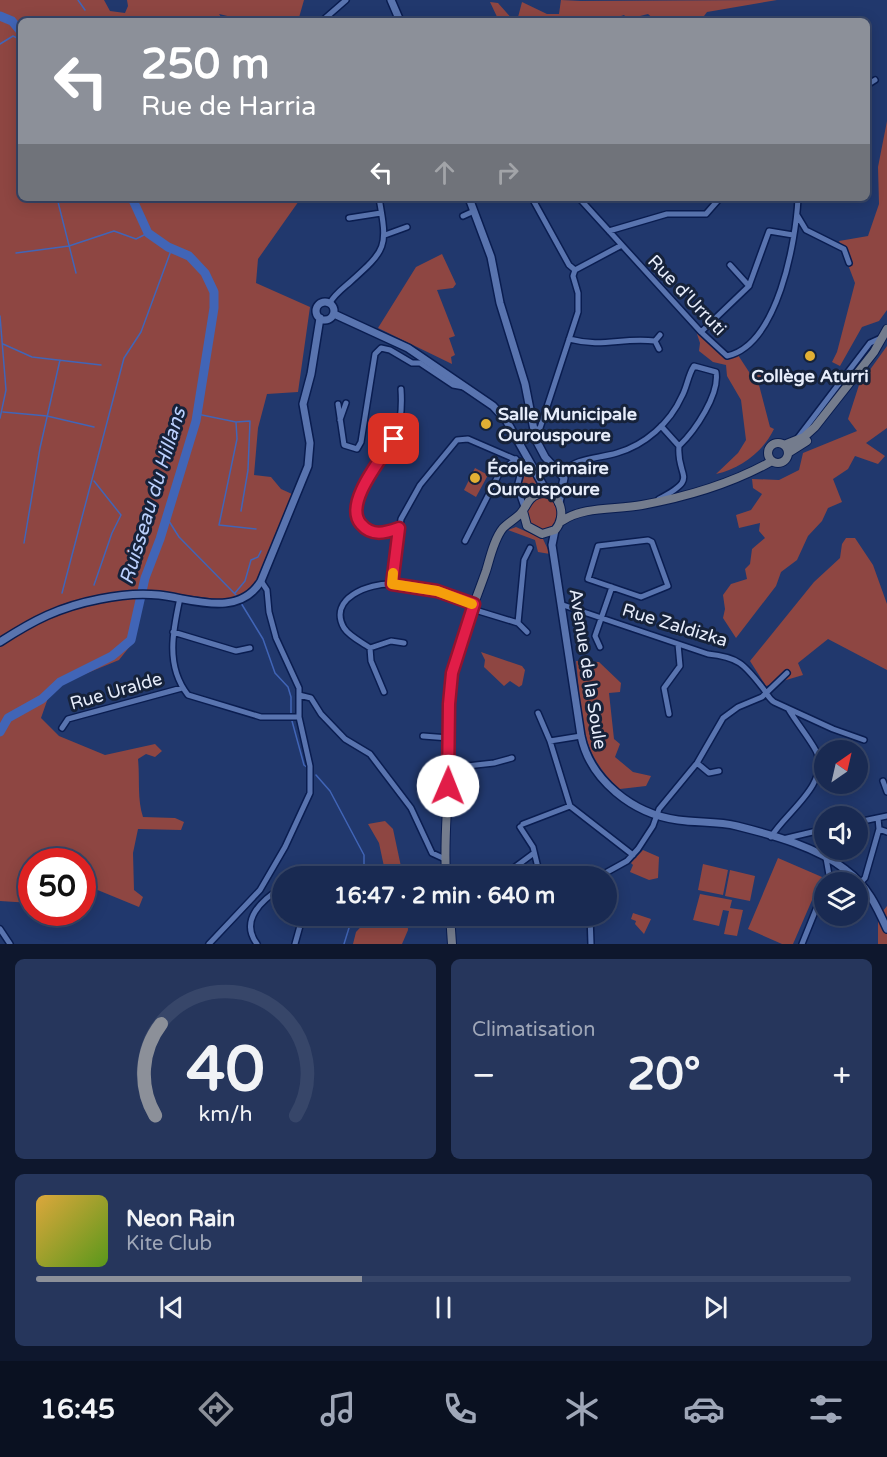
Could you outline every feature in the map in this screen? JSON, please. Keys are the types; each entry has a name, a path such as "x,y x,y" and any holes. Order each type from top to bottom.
{"main road":[{"path":"786,449 818,429 887,329"},
{"path":"770,458 783,462 786,449 810,432 852,380"},
{"path":"770,458 768,448 773,443 786,449"},
{"path":"509,524 527,526 542,534 555,530 561,521 581,512 653,503 729,480 758,467 770,458"},
{"path":"446,866 444,836 452,673 499,534 533,497 548,495 561,506 581,512"},
{"path":"561,506 561,521"},
{"path":"523,509 527,526"},
{"path":"451,926 452,944"}],"street":[{"path":"325,18 346,0"},
{"path":"391,0 399,18"},
{"path":"870,83 875,80"},
{"path":"0,642 55,610 99,599 145,595 219,604 240,600 254,592 261,581 308,466 310,443 303,404 314,361 319,321 318,306 330,303 377,257 383,248 385,235 379,201"},
{"path":"470,201 491,257 500,303 525,384 534,431 545,457 561,473 564,483 561,506"},
{"path":"534,201 569,265 575,271"},
{"name":"Rue d'Urruti","path":"582,201 620,246 701,332 727,356 741,350 762,332 769,321 787,268 792,235"},
{"path":"609,231 667,214 706,214 717,201"},
{"path":"701,332 749,286 767,233 772,229 792,235 798,201"},
{"path":"463,216 474,211"},
{"path":"349,218 381,213"},
{"path":"797,215 806,230 844,249 849,263"},
{"path":"385,235 407,227"},
{"path":"534,431 541,426 579,307 573,276 575,271 620,246"},
{"path":"730,265 749,286"},
{"path":"330,303 334,314 399,343 493,406 506,420 548,495 562,488"},
{"path":"319,321 330,319 334,314"},
{"path":"569,339 600,345 658,337 659,349"},
{"path":"794,442 866,347 881,338"},
{"path":"338,404 339,421 346,448 360,447 375,354 377,350 387,348 410,362 420,363 453,385 468,388"},
{"path":"410,362 421,356"},
{"path":"561,473 576,461 631,448 661,426 682,398 694,366 715,370 718,375 708,406 691,433 679,446"},
{"path":"399,528 381,533 370,532 358,521 355,509 358,496 397,432 401,389"},
{"path":"339,421 346,404"},
{"path":"653,503 678,489 683,483 685,473 679,446 661,426"},
{"path":"392,584 401,519 414,492 458,440 468,439 516,459 522,468 518,491 523,509"},
{"path":"465,541 500,472 516,459"},
{"path":"518,491 533,497 541,483"},
{"name":"Avenue de la Soule","path":"555,530 552,545 563,605 581,736 587,758 597,775 614,790 657,814 677,820 737,826 814,853"},
{"path":"542,534 552,545"},
{"path":"652,542 668,586 641,597 612,587 588,579 598,546 652,542"},
{"path":"518,622 524,560 530,548"},
{"path":"210,944 265,883 310,794 310,766 299,717 298,681 272,629 267,590 261,581"},
{"path":"384,692 371,661 370,648 345,629 341,615 343,606 353,593 364,588 392,584 437,591 518,622 527,632"},
{"path":"600,647 595,636 612,587"},
{"path":"180,598 172,632 171,650 182,688 188,695 261,717 299,717"},
{"name":"Rue Zaldizka","path":"563,605 678,644 738,661 766,692 768,698 788,708"},
{"path":"172,632 236,651 250,648"},
{"path":"370,648 391,640 404,643"},
{"path":"669,714 664,688 680,666 678,644"},
{"path":"616,866 633,855 646,838 669,795 697,763 723,718 766,692 787,673"},
{"name":"Rue Uralde","path":"62,728 68,719 182,688"},
{"path":"299,695 311,698 321,714 345,739 370,754 411,808 432,853 439,859 445,859"},
{"path":"788,708 833,729 864,740"},
{"path":"771,837 814,782 820,766 815,749 800,731 788,708"},
{"path":"538,713 550,741 570,806 633,855"},
{"path":"423,736 449,738"},
{"path":"550,741 581,736"},
{"path":"449,768 494,763 512,758"},
{"path":"697,763 709,773 719,771"},
{"path":"883,781 887,792"},
{"path":"537,866 522,825 570,806"},
{"path":"868,820 887,816"},
{"path":"867,872 879,829 878,818"},
{"path":"879,829 887,832"},
{"path":"780,840 814,832"},
{"path":"516,866 534,853"},
{"name":"Avenue de la Soule","path":"829,860 848,872"},
{"name":"Avenue de la Soule","path":"868,893 887,929"},
{"path":"257,944 250,925 257,907 272,895"},
{"path":"251,900 257,907"},
{"path":"802,944 814,914"},
{"path":"295,944 300,926"},
{"path":"590,926 591,944"},
{"path":"0,929 10,944"}],"shaded area":[{"path":"0,0 104,0 110,11 125,13 128,6 127,0 304,0 299,18 236,18 219,14 222,18 18,18 18,201 299,201 258,259 256,283 310,307 298,392 267,394 258,428 254,475 271,477 281,489 292,494 258,579 248,592 225,600 146,590 134,641 119,660 58,685 48,698 41,718 59,736 105,755 155,744 162,751 155,757 146,754 138,759 139,796 143,817 175,818 184,822 181,830 138,829 133,853 134,890 143,897 139,907 96,889 96,848 18,848 18,902 0,901"},
{"path":"561,0 777,0 707,12 705,18 653,18 648,14 632,18 624,15 621,16 622,18 518,18 522,2 547,14 559,14"},
{"path":"490,2 498,3 511,18 498,18"},
{"path":"887,121 887,310 879,321 862,327 840,366 832,362 837,352 855,283 839,241 868,236 879,204 878,167"},
{"path":"442,254 456,284 453,288 437,290 455,336 449,338 455,355 451,357 452,364 378,328 416,267"},
{"path":"695,328 723,354 738,355 751,375 756,369 765,376 759,385 770,427 774,429 764,445 750,458 734,468 716,474 738,453 746,440 741,400 727,376 726,365 713,362 699,351 700,343"},
{"path":"887,346 887,428 866,443 885,456 878,464 855,456 848,469 833,479 842,502 828,508 822,521 808,536 797,560 781,572 776,586 736,638 723,618 725,609 723,595 731,584 747,579 745,569 750,564 752,549 765,538 759,531 760,523 739,528 736,515 751,510 762,494 753,488 752,479 779,480 799,470 803,453 857,431 848,419 859,385"},
{"path":"528,466 536,481 535,491 528,494 521,486"},
{"path":"475,468 488,475 476,497 464,490"},
{"path":"543,497 555,501 559,513 555,525 543,529 531,525 527,513 531,501"},
{"path":"516,527 543,539 550,554 538,552 535,540 508,530"},
{"path":"846,538 855,538 873,565 887,604 887,670 828,639 798,663 803,675 766,686 750,661 814,582 840,558 842,544"},
{"path":"481,652 522,666 525,670 522,685 519,687 510,681 504,686 484,667 485,660"},
{"path":"576,661 599,662 621,683 620,692 609,693 614,739 620,744 615,757 633,772 651,776 646,786 620,789 596,761 584,731"},
{"path":"385,821 393,829 401,866 384,866 379,843 368,824"},
{"path":"643,850 659,857 658,878 649,880 630,872 633,865 631,863"},
{"path":"778,858 814,874 814,895 793,944 782,944 748,929"},
{"path":"703,864 728,870 723,895 698,890"},
{"path":"730,870 755,876 750,901 725,896"},
{"path":"700,894 732,900 730,908 743,910 737,936 724,934 729,911 723,910 719,926 693,920"},
{"path":"887,906 887,944 878,944 878,917"},
{"path":"633,913 651,919 644,934 635,924 636,921 631,919"},
{"path":"362,926 408,926 402,944 353,944 356,932"}],"waterway":[{"path":"78,0 85,10"},
{"name":"Ruisseau du Hillans","path":"0,16 12,21 18,28"},
{"path":"0,44 13,36 18,38"},
{"path":"58,201 76,273"},
{"name":"Ruisseau du Hillans","path":"0,732 8,718 42,699 60,682 112,656 131,640 145,578 160,539 196,421 214,308 214,292 205,273 189,256 168,247 148,233 133,201"},
{"path":"16,253 69,246 114,231 136,239 148,233"},
{"path":"62,593 124,358 141,332 172,248"},
{"path":"0,316 6,390 0,418"},
{"path":"3,344 32,357 101,365"},
{"path":"24,543 40,448 60,360"},
{"path":"3,412 47,416 94,427"},
{"path":"197,414 236,422 250,421 248,470 241,511"},
{"path":"236,422 237,439 219,525 256,529"},
{"path":"94,481 121,515 112,533 94,585"},
{"path":"167,518 179,537 237,596"},
{"path":"235,593 245,581 251,560 258,557 261,551"},
{"path":"241,603 263,639 275,673 288,687 291,697 291,714"},
{"path":"292,721 304,765 308,768"},
{"path":"316,775 330,791 364,855 364,866"},
{"path":"344,944 350,926"}],"slow traffic":[{"path":"393,573 392,584 437,591 472,604"}],"place":[{"name":"Collège Aturri","path":"810,356"},
{"name":"Salle Municipale Ourouspoure","path":"486,424"},
{"name":"École primaire Ourouspoure","path":"475,478"}],"route":[{"path":"394,439 355,502 358,521 370,532 381,533 399,528 392,584 437,591 474,604 452,673 449,704 448,786"}]}
